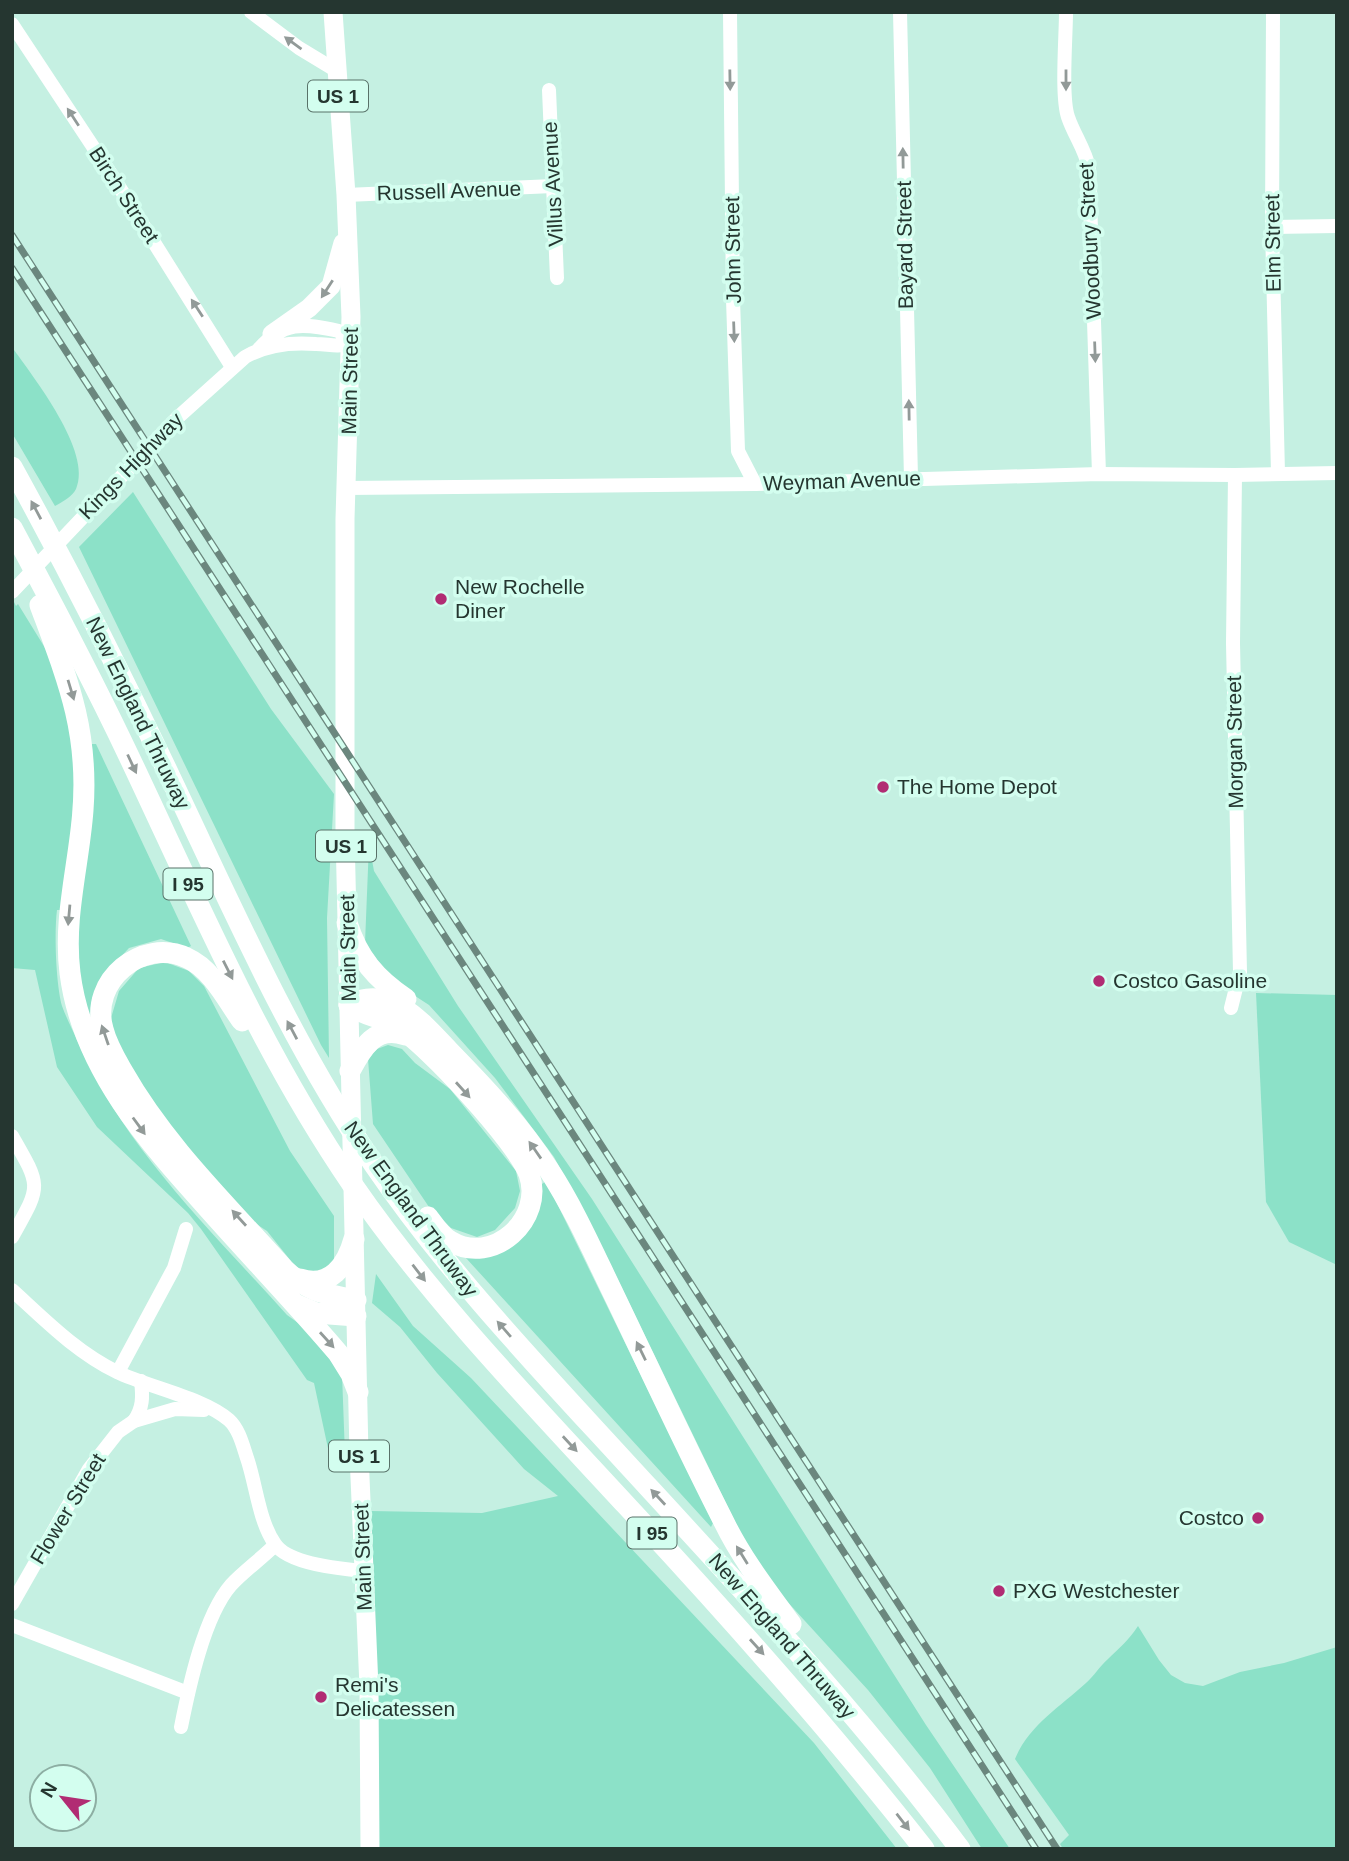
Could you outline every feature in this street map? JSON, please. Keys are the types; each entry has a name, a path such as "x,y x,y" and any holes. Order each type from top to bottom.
{"highway":[{"name":"New England Thruway","path":"12,467 79,592 154,742 251,951 326,1090 379,1172 430,1242 482,1304 774,1623 913,1788 960,1849"},
{"path":"12,529 53,620 83,743 83,808 67,934 70,976 90,1045 152,1144 338,1353 358,1392"},
{"name":"New England Thruway","path":"53,620 138,775 223,959 300,1103 377,1219 432,1290 504,1373 799,1695 924,1849"},
{"path":"347,923 358,952 372,972 386,986 422,1012 474,1077"},
{"path":"300,1103 213,979 196,963 176,954 149,954 125,964 110,982 101,1009 102,1028 111,1050 130,1085 183,1156 301,1285 356,1308"},
{"path":"349,1006 369,998 398,1005 425,1026 519,1127 560,1188 589,1243 735,1544 758,1580 913,1788"},
{"path":"349,1006 397,1026 416,1041 462,1089 521,1159 531,1182 530,1208 517,1231 498,1244 468,1247 449,1241 414,1200 379,1172"},
{"path":"350,1071 364,1045 379,1034 397,1032 416,1041"},
{"path":"284,1269 305,1280 327,1279 342,1268 354,1239"},
{"path":"285,1295 310,1312 356,1308"}],"main road":[{"name":"Main Street","path":"333,12 346,195 351,317 346,488 347,923 358,1392 369,1687 370,1845"},
{"path":"272,334 309,309 331,286 347,225"}],"street":[{"path":"251,12 299,48 337,71"},
{"name":"John Street","path":"730,12 733,299 738,451 755,484"},
{"name":"Bayard Street","path":"900,12 911,478"},
{"name":"Woodbury Street","path":"1066,12 1068,117 1086,153 1089,168 1099,474"},
{"name":"Elm Street","path":"1273,12 1272,227 1278,473"},
{"name":"Birch Street","path":"12,24 233,366"},
{"name":"Villus Avenue","path":"549,90 557,278"},
{"name":"Russell Avenue","path":"346,195 553,186"},
{"path":"1272,227 1337,226"},
{"path":"272,334 294,325 321,327 339,331 349,343"},
{"name":"Kings Highway","path":"12,592 176,419 233,366 258,350 272,334"},
{"name":"Kings Highway","path":"258,350 295,343 340,347 349,343"},
{"name":"Weyman Avenue","path":"346,488 755,484 1099,474 1337,473"},
{"name":"Morgan Street","path":"1231,1007 1240,972 1233,643 1236,475"},
{"path":"12,1136 36,1180 35,1191 12,1237"},
{"path":"118,1372 174,1268 186,1230"},
{"path":"12,1290 86,1355 118,1372 212,1410 230,1421 241,1439 253,1473 269,1533 283,1553 342,1569 364,1571"},
{"path":"134,1422 142,1401 141,1381"},
{"name":"Flower Street","path":"12,1604 89,1469 118,1432 134,1422 175,1409 212,1410"},
{"path":"181,1727 205,1636 218,1604 231,1585 275,1545"},
{"path":"12,1625 188,1693"}],"green space":[{"path":"12,347 58,415 76,455 79,474 76,489 55,506 12,433"},
{"path":"133,492 271,709 334,794 327,918 329,1058 79,547"},
{"path":"14,602 16,606 18,604 58,669 76,749 71,837 61,910 57,910 56,920 57,972 64,1010 96,1079 144,1152 199,1218 287,1315 301,1325 342,1374 345,1455 329,1453 314,1383 307,1380 201,1229 188,1213 97,1127 57,1067 35,970 12,968"},
{"path":"92,744 96,744 191,946 187,948 161,939 129,948 101,978 93,999 90,1020 80,991 72,926"},
{"path":"369,844 374,871 458,1006 592,1199 926,1725 1010,1849 982,1849 930,1768 868,1690 773,1586 741,1534 603,1249 554,1157 495,1078 429,1005 392,981 365,943"},
{"path":"165,962 189,971 204,986 290,1151 334,1216 334,1263 325,1273 311,1275 295,1266 267,1231 250,1220 161,1119 125,1062 109,1025 119,991 139,968"},
{"path":"1256,993 1337,995 1337,1265 1289,1242 1266,1202"},
{"path":"388,1045 402,1049 415,1063 450,1089 516,1171 520,1191 515,1208 495,1230 477,1237 451,1228 429,1207 373,1124 368,1059 377,1049"},
{"path":"546,1181 713,1523 711,1527 466,1258 486,1256 538,1187"},
{"path":"376,1274 413,1326 471,1378 814,1743 897,1849 374,1849 370,1511 482,1513 558,1496 524,1469 437,1373 400,1327 372,1303"},
{"path":"1138,1626 1171,1675 1185,1683 1203,1686 1240,1672 1284,1663 1337,1647 1337,1849 1063,1849 1060,1844 1069,1835 1015,1759 1037,1726 1089,1680"}],"railway":[{"path":"12,235 1057,1849"},
{"path":"12,268 1036,1849"}],"place":[{"name":"New Rochelle Diner","path":"441,599"},
{"name":"The Home Depot","path":"883,787"},
{"name":"Costco Gasoline","path":"1099,981"},
{"name":"Costco","path":"1258,1518"},
{"name":"PXG Westchester","path":"999,1591"},
{"name":"Remi's Delicatessen","path":"321,1697"}]}
